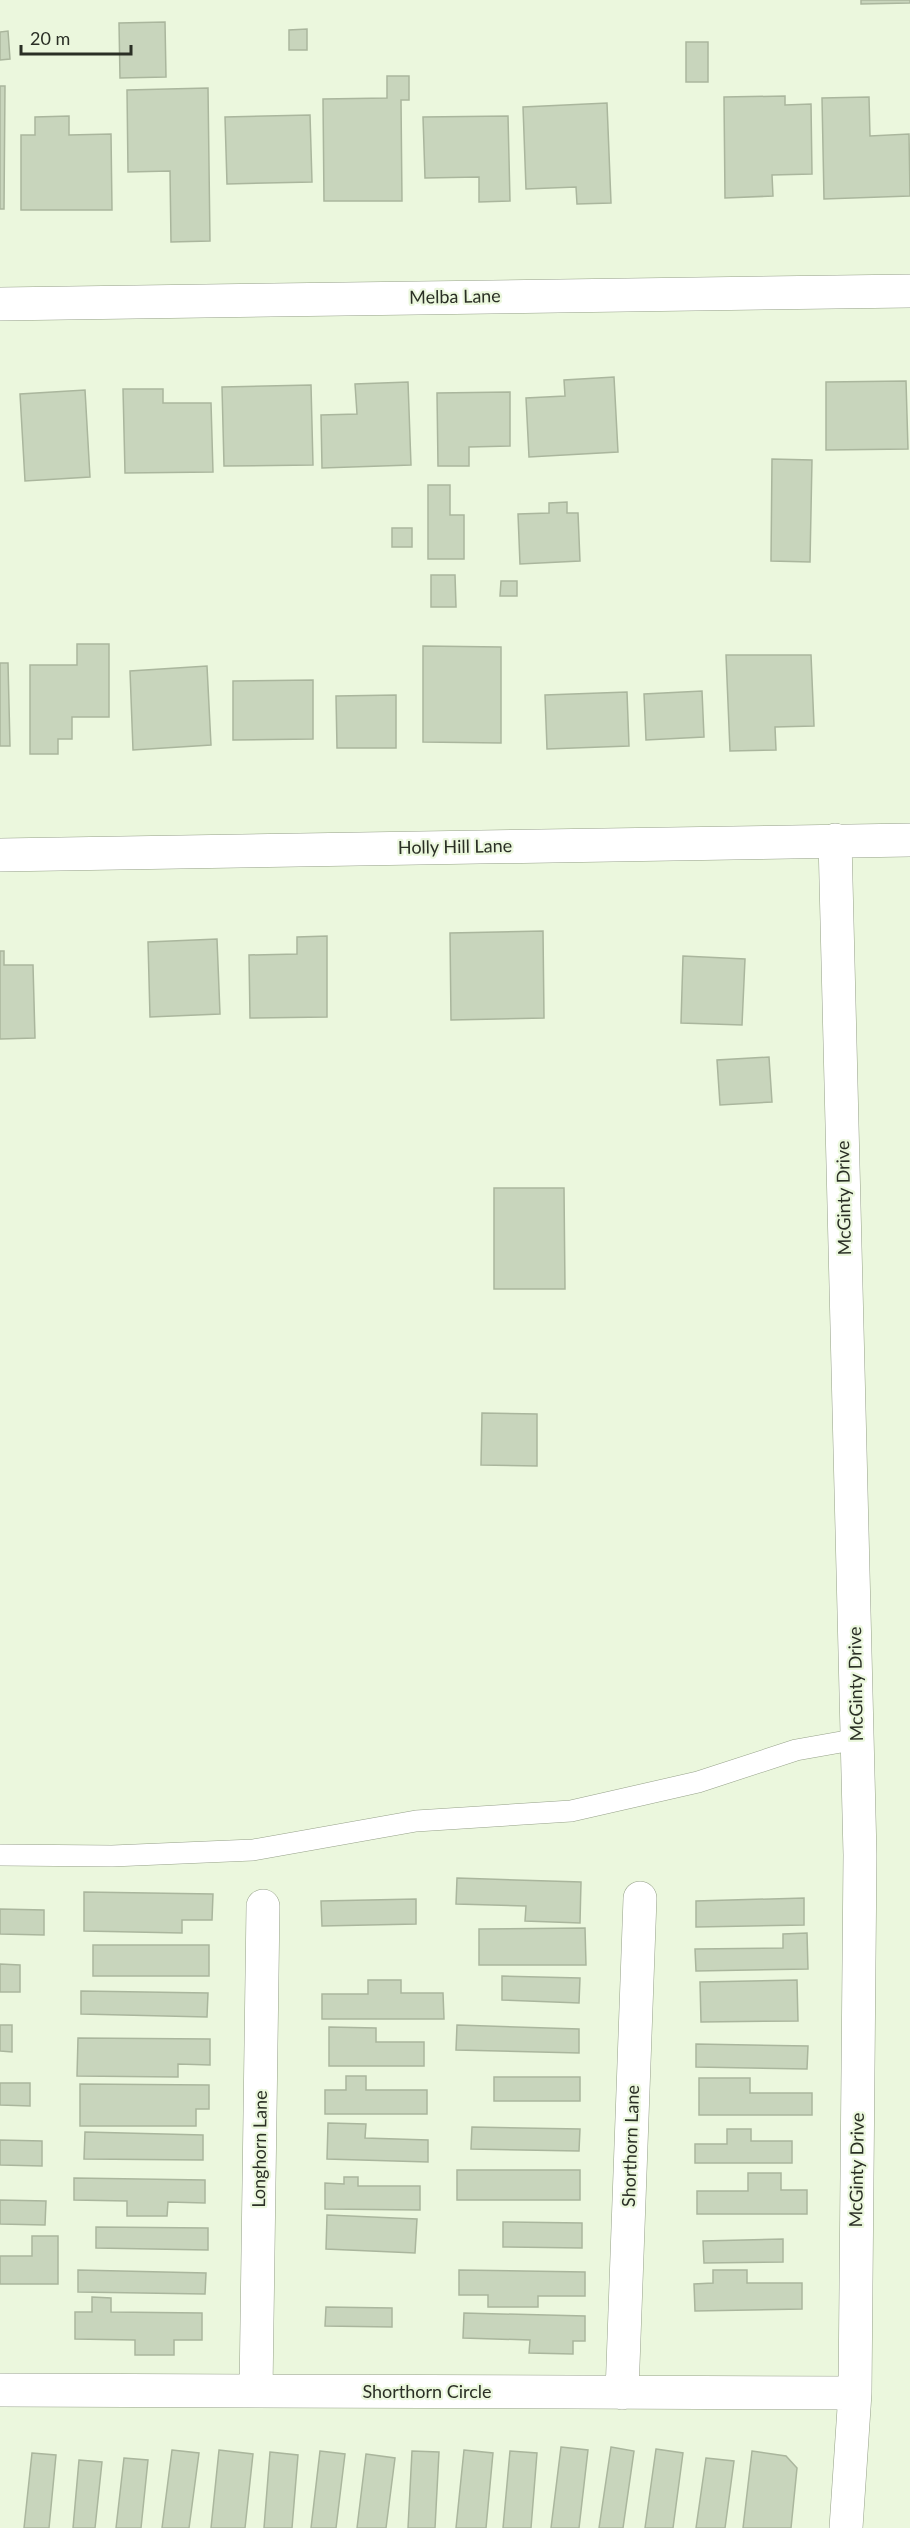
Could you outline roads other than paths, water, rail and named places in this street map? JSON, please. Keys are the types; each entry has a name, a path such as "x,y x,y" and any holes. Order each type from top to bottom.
{"street":[{"name":"Melba Lane","path":"0,304 910,291"},
{"name":"McGinty Drive","path":"836,840 860,1855 855,2393 846,2528"},
{"name":"Holly Hill Lane","path":"0,855 910,840"},
{"name":"Shorthorn Lane","path":"622,2393 640,1898"},
{"name":"Longhorn Lane","path":"256,2391 263,1906"},
{"name":"Shorthorn Circle","path":"0,2390 855,2393"}],"lane":[{"path":"0,1855 112,1856 253,1850 416,1821 571,1811 698,1782 796,1750 858,1738"}]}
